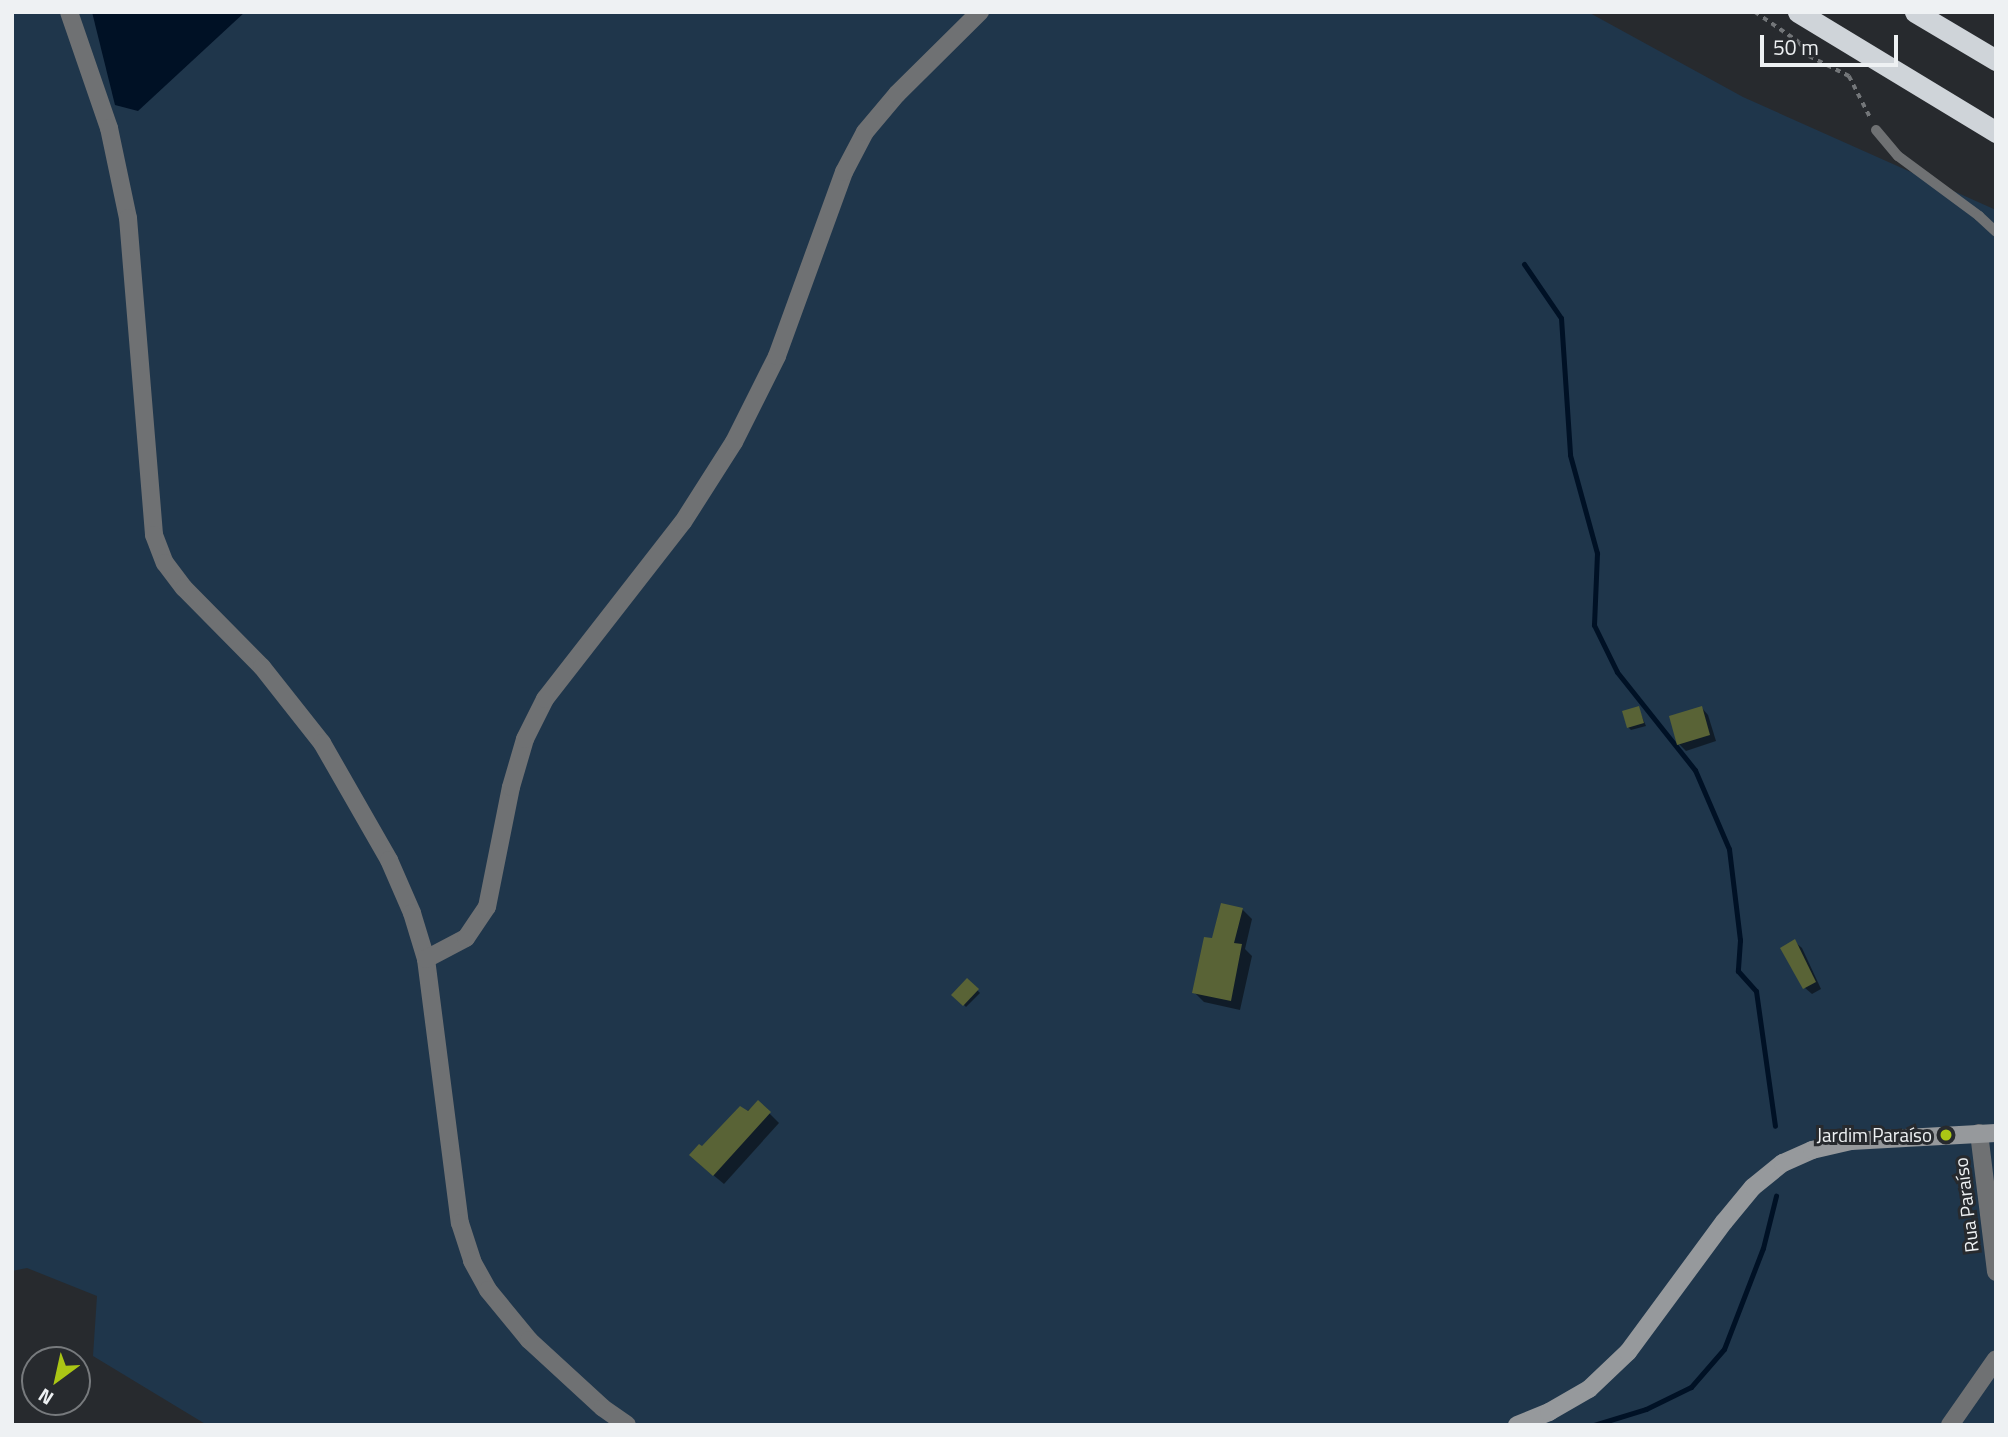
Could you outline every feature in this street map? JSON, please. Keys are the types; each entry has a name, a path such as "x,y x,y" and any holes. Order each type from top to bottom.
{"highway":[{"path":"1798,12 1996,132"},
{"path":"1915,12 1996,60"}],"main road":[{"path":"1517,1425 1549,1412 1589,1389 1628,1352 1724,1222 1753,1187 1783,1163 1812,1150 1852,1141 1987,1133"}],"street":[{"path":"69,12 109,128 128,218 154,535 165,563 184,588 262,667 323,743 389,860 426,959 460,1223 472,1261 488,1290 529,1340 604,1408 627,1425"},
{"path":"426,959 466,939 478,925 487,907 511,788 524,740 545,699 683,522 734,442 776,356 844,172 865,132 897,94 980,12"},
{"name":"Rua Paraíso","path":"1987,1133 1996,1272"},
{"path":"1950,1425 1996,1359"}],"lane":[{"path":"1876,130 1898,156 1996,232"}],"path":[{"path":"1755,12 1799,42 1810,56 1849,76 1876,130"}],"shaded area":[{"path":"12,12 1588,12 1743,97 1996,210 1996,1425 207,1425 93,1356 97,1296 27,1268 12,1271"},
{"path":"92,12 245,12 138,111 115,105"}],"building":[{"path":"1639,706 1644,723 1627,728 1622,711"},
{"path":"1702,706 1710,735 1677,745 1669,716"},
{"path":"1221,903 1243,908 1234,943 1242,944 1231,1001 1192,993 1204,937 1212,938"},
{"path":"1795,939 1816,982 1803,989 1780,948"},
{"path":"967,978 979,989 963,1006 951,995"},
{"path":"758,1100 771,1112 713,1176 689,1155 699,1144 702,1146 740,1106 748,1111"}],"waterway":[{"path":"1524,264 1561,318 1570,455 1597,553 1594,625 1617,672 1695,770 1729,849 1740,940 1738,971 1756,991 1775,1126"},
{"path":"1594,1425 1646,1409 1691,1387 1724,1349 1763,1248 1776,1196"}],"place":[{"name":"Jardim Paraíso","path":"1946,1135"}]}
